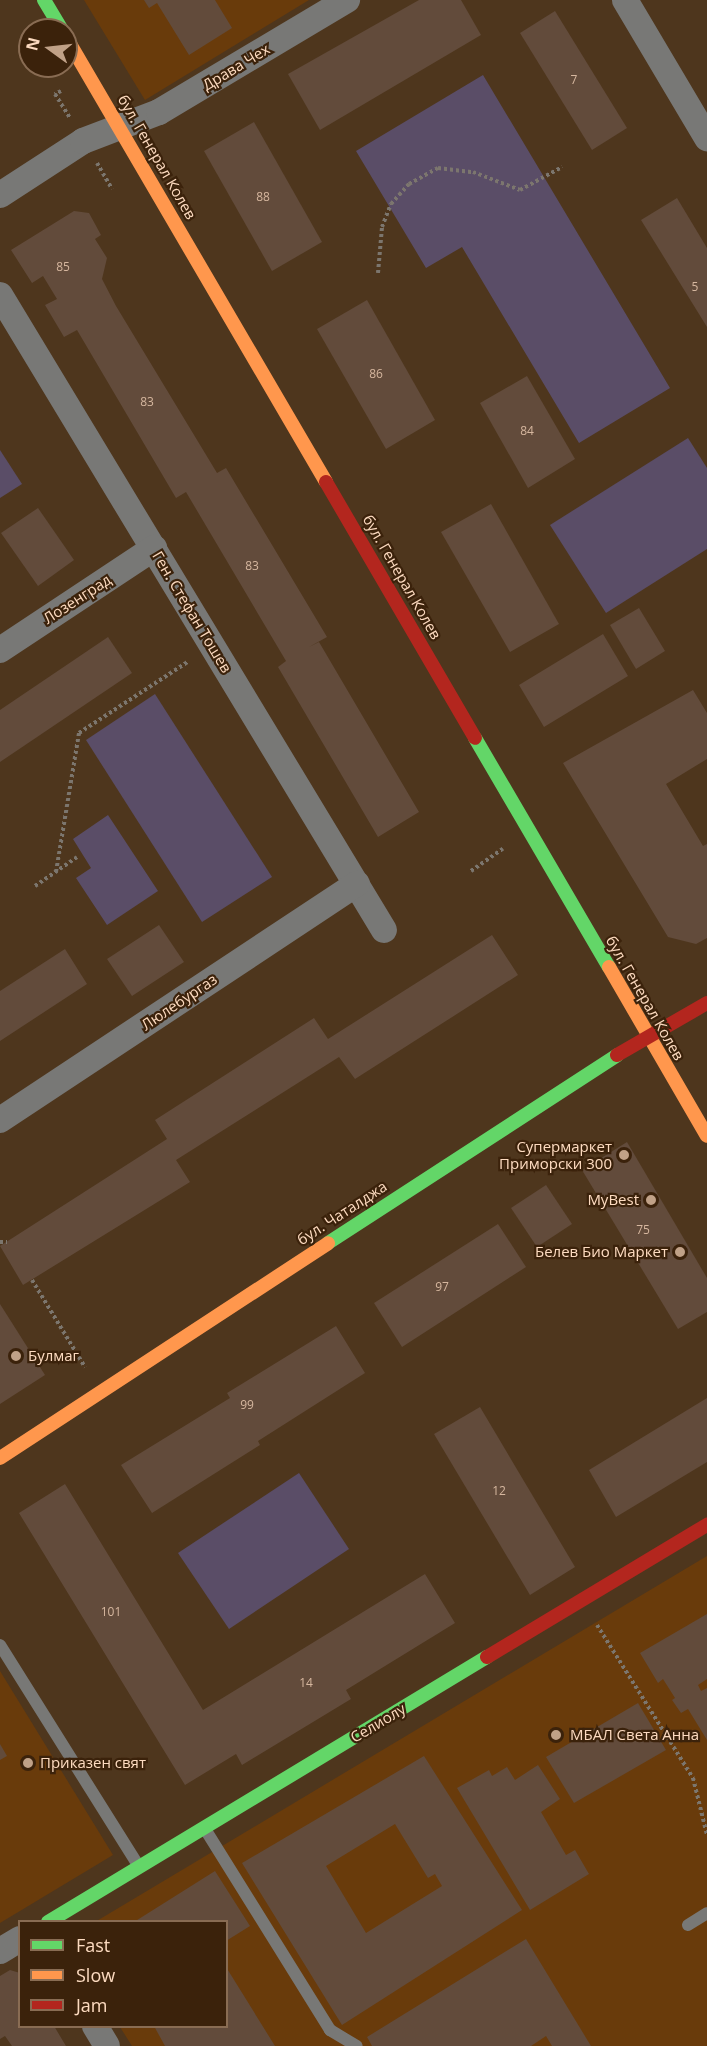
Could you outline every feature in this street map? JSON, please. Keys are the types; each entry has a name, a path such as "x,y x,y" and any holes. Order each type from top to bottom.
{"street":[{"path":"44,0 55,18"},
{"name":"Драва Чех","path":"0,195 83,141 159,112 347,0"},
{"path":"625,0 707,138"},
{"name":"бул. Генерал Колев","path":"78,57 531,831 647,1037 707,1136"},
{"name":"Ген. Стефан Тошев","path":"0,295 384,930"},
{"name":"Лозенград","path":"0,650 154,548"},
{"name":"Люлебургаз","path":"0,1120 357,884"},
{"name":"бул. Чаталджа","path":"0,1458 574,1081 707,1003"},
{"name":"Селиолу","path":"51,1920 707,1525"},
{"path":"0,1951 18,1940"},
{"path":"96,2028 107,2046"}],"lane":[{"path":"0,1645 140,1866"},
{"path":"204,1827 330,2030 357,2046"},
{"path":"688,1925 707,1913"}],"path":[{"path":"378,273 382,227 391,204 409,184 438,168 473,172 520,190 562,167"},
{"path":"56,872 79,733 212,645"},
{"path":"35,886 77,857"},
{"path":"0,1242 7,1242"},
{"path":"32,1280 100,1391"},
{"path":"582,1600 693,1778 707,1835"}],"shaded area":[{"path":"84,0 309,0 145,100"},
{"path":"483,75 670,388 579,443 462,247 426,268 356,151"},
{"path":"688,438 707,468 707,549 606,613 550,525"},
{"path":"0,450 22,484 0,498"},
{"path":"155,694 272,877 202,922 86,740"},
{"path":"108,815 158,891 107,925 76,878 91,868 73,839"},
{"path":"299,1473 349,1549 229,1629 178,1553"},
{"name":"МБАЛ Света Анна","path":"707,1556 707,2046 132,2046 121,2028 228,2028 228,1920 98,1920"},
{"name":"Приказен свят","path":"0,1671 113,1855 0,1923"}],"building":[{"path":"144,0 215,0 232,28 189,55 157,3 149,8"},
{"path":"419,0 461,0 481,35 320,130 288,74"},
{"path":"555,11 627,128 592,150 520,33"},
{"path":"254,122 322,242 272,271 204,151"},
{"path":"677,198 707,248 707,327 641,220"},
{"path":"74,211 89,213 101,235 95,239 107,258 102,279 116,306 217,473 226,468 327,637 309,647 319,642 419,812 378,837 278,667 286,661 186,492 176,498 77,330 64,337 45,305 57,299 43,276 32,283 11,250"},
{"path":"367,300 435,420 386,449 317,329"},
{"path":"527,376 575,459 528,488 480,403"},
{"path":"491,504 559,624 510,652 441,532"},
{"path":"38,508 74,560 38,586 1,533"},
{"path":"639,608 665,651 636,669 610,625"},
{"path":"603,634 628,676 544,727 519,685"},
{"path":"108,637 132,673 0,762 0,710"},
{"path":"693,690 707,713 707,759 666,784 703,846 707,844 707,938 696,944 668,937 563,763"},
{"path":"159,925 184,962 132,996 107,959"},
{"path":"492,935 518,975 355,1079 339,1057 176,1160 190,1182 23,1285 0,1246 167,1139 155,1120 314,1018 328,1039"},
{"path":"65,949 87,984 0,1041 0,991"},
{"path":"627,1142 707,1278 707,1312 678,1329 582,1170"},
{"path":"546,1185 572,1224 537,1247 511,1208"},
{"path":"498,1224 526,1267 402,1347 374,1303"},
{"name":"Булмаг","path":"0,1304 45,1375 0,1404"},
{"path":"336,1326 365,1373 258,1441 260,1445 152,1513 121,1465 230,1398 227,1393"},
{"path":"707,1398 707,1462 616,1517 589,1470"},
{"path":"480,1407 575,1567 530,1595 434,1434"},
{"path":"65,1484 203,1710 425,1574 455,1623 346,1690 351,1699 242,1765 236,1754 185,1785 19,1513"},
{"path":"707,1614 707,1679 698,1685 701,1691 707,1688 707,1740 688,1709 681,1713 672,1700 675,1698 663,1679 658,1683 640,1653"},
{"path":"638,1703 666,1750 574,1803 546,1757"},
{"path":"0,1744 7,1756 0,1760"},
{"path":"424,1756 522,1910 342,2025 242,1863","holes":["395,1824 428,1878 435,1874 442,1886 366,1933 326,1866"]},
{"path":"538,1765 560,1799 541,1812 566,1855 575,1850 589,1874 530,1910 457,1788 489,1770 492,1776 507,1767 515,1780"},
{"path":"215,1871 250,1926 228,1940 228,1920 137,1920"},
{"path":"526,1939 591,2046 552,2046 546,2036 531,2046 372,2046 367,2037"},
{"path":"10,1970 18,1972 18,2028 55,2028 66,2046 12,2046 5,2036 0,2039 0,1976"},
{"path":"228,1970 275,2046 165,2046 155,2028 228,2028"}],"traffic: fast":[{"path":"44,0 55,18"},
{"path":"475,738 609,967"},
{"path":"328,1243 617,1055"},
{"path":"51,1920 487,1657"}],"traffic: slow":[{"path":"78,58 326,482"},
{"path":"609,967 707,1136"},
{"path":"0,1458 328,1243"}],"traffic: jam":[{"path":"326,482 475,738"},
{"path":"617,1055 707,1003"},
{"path":"487,1657 707,1525"}],"place":[{"name":"Супермаркет Приморски 300","path":"624,1155"},
{"name":"MyBest","path":"651,1200"},
{"name":"Белев Био Маркет","path":"680,1252"},
{"name":"Булмаг","path":"16,1356"},
{"name":"МБАЛ Света Анна","path":"556,1735"},
{"name":"Приказен свят","path":"28,1763"}]}
